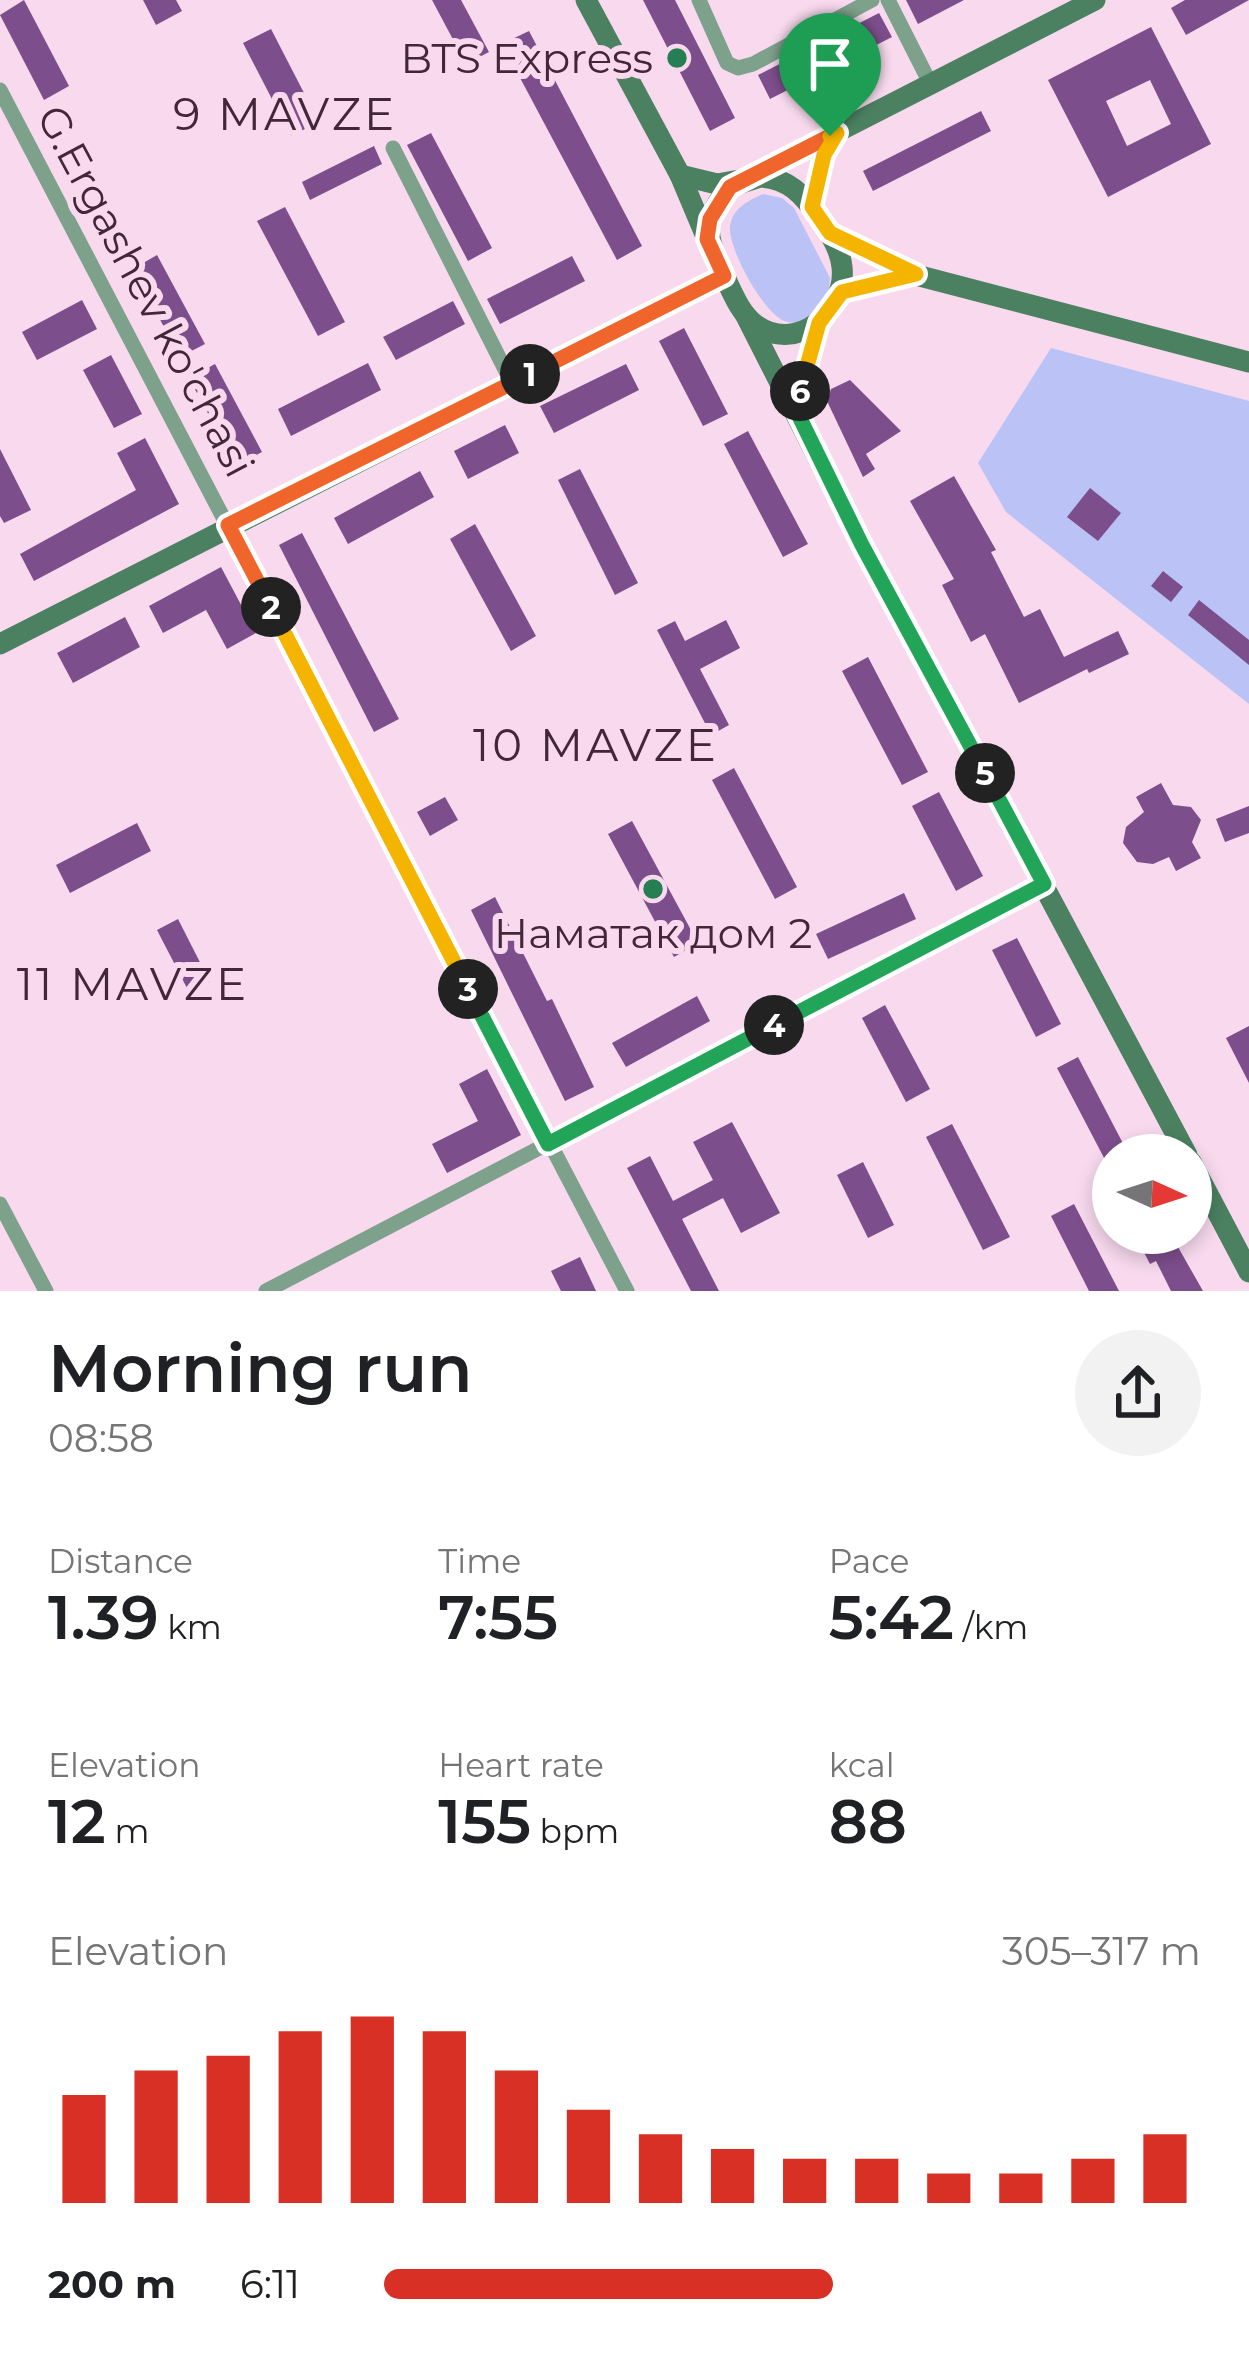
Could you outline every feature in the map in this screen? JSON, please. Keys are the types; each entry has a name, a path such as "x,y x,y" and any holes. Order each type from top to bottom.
{"main road":[{"path":"586,0 680,176 724,276 862,545 1176,1134"},
{"path":"707,239 720,198 730,187 1095,0"},
{"path":"812,207 824,155 837,133"},
{"path":"680,176 717,184 770,177 785,182 812,207 830,233 842,267 842,292 819,323 795,408"},
{"path":"830,233 916,274 1249,362"},
{"path":"842,292 916,274"},
{"path":"0,644 724,276"},
{"path":"746,316 771,333 792,334 819,323"},
{"path":"1212,1202 1249,1272"}],"street":[{"path":"699,0 727,63 738,68 872,0"},
{"path":"888,0 932,85"},
{"name":"G.Ergashev ko'chasi","path":"0,90 627,1291"},
{"path":"393,148 512,383"},
{"path":"266,1291 1044,884"},
{"path":"0,1204 46,1291"}],"shaded area":[{"path":"763,194 782,198 794,208 830,278 828,299 800,321 788,322 769,309 735,251 731,221 737,210"},
{"path":"1051,348 1249,401 1249,704 1006,512 978,463"}],"building":[{"path":"24,0 69,86 44,100 0,15"},
{"path":"143,0 176,0 182,11 156,25"},
{"path":"432,0 461,0 489,52 466,64"},
{"path":"643,0 675,0 735,118 710,131"},
{"path":"906,0 964,0 918,24"},
{"path":"1185,0 1249,0 1186,35 1171,8"},
{"path":"879,13 892,37 770,99 758,75"},
{"path":"1151,27 1211,144 1108,197 1048,80","holes":["1150,80 1171,124 1127,146 1106,101"]},
{"path":"271,29 319,122 291,136 243,43"},
{"path":"529,31 642,246 617,260 502,44"},
{"path":"981,111 991,131 873,191 863,171"},
{"path":"431,133 492,248 468,261 407,145"},
{"path":"374,146 382,164 310,200 302,182"},
{"path":"285,207 345,322 318,336 257,221"},
{"path":"157,255 205,344 180,357 133,269"},
{"path":"572,256 585,281 500,324 487,299"},
{"path":"82,300 97,329 37,360 22,332"},
{"path":"453,301 465,324 396,360 383,337"},
{"path":"684,328 728,414 703,426 659,341"},
{"path":"111,355 142,414 114,428 83,370"},
{"path":"368,363 381,390 291,436 278,409"},
{"path":"215,364 262,452 236,466 189,378"},
{"path":"626,364 639,390 554,433 540,406"},
{"path":"850,380 901,431 866,454 875,469 863,477 827,401 831,389"},
{"path":"505,425 519,453 468,479 454,451"},
{"path":"748,431 808,544 783,557 724,444"},
{"path":"145,438 179,504 34,581 20,554 136,490 117,453"},
{"path":"0,449 31,510 4,523 0,516"},
{"path":"580,469 638,583 615,595 558,480"},
{"path":"420,471 434,497 348,544 334,518"},
{"path":"954,476 996,550 991,552 1024,617 1040,609 1064,657 1118,631 1129,654 1019,703 985,634 971,642 942,585 954,579 910,501"},
{"path":"1090,488 1121,513 1098,541 1067,517"},
{"path":"475,524 536,636 511,651 450,539"},
{"path":"302,533 399,719 374,732 279,545"},
{"path":"221,567 256,633 227,649 206,610 163,633 149,606"},
{"path":"1163,571 1183,587 1171,602 1151,586"},
{"path":"1199,600 1249,640 1249,665 1188,615"},
{"path":"125,617 140,647 73,683 57,653"},
{"path":"726,620 740,648 700,669 729,725 711,735 657,630 675,621 685,641"},
{"path":"868,657 928,772 902,785 842,671"},
{"path":"734,768 797,887 775,899 712,780"},
{"path":"1161,783 1173,805 1191,807 1201,820 1192,842 1201,858 1176,871 1169,857 1153,864 1137,862 1123,843 1126,827 1144,812 1136,797"},
{"path":"939,792 983,876 956,891 912,806"},
{"path":"445,797 458,820 430,836 417,812"},
{"path":"1249,806 1249,833 1225,842 1216,819"},
{"name":"Наматак дом 2","path":"632,821 698,943 674,957 608,834"},
{"path":"137,823 151,851 70,893 56,865"},
{"path":"904,893 916,919 828,959 816,934"},
{"path":"495,897 594,1087 565,1101 471,910"},
{"path":"178,919 210,982 189,992 157,930"},
{"path":"1017,938 1061,1024 1036,1037 992,950"},
{"path":"697,996 710,1021 626,1067 612,1043"},
{"path":"885,1005 930,1089 906,1102 862,1018"},
{"path":"1249,1026 1249,1083 1226,1038"},
{"path":"1078,1057 1118,1134 1092,1135 1057,1068"},
{"path":"487,1069 521,1135 447,1173 432,1144 478,1121 459,1084"},
{"path":"732,1122 780,1213 741,1233 723,1198 682,1219 719,1291 691,1291 627,1168 650,1156 673,1201 713,1180 693,1142"},
{"path":"952,1124 1010,1237 983,1250 926,1137"},
{"path":"863,1162 894,1225 868,1238 837,1175"},
{"path":"1074,1204 1092,1239 1092,1254 1100,1254 1119,1291 1089,1291 1051,1216"},
{"path":"1145,1254 1182,1254 1203,1291 1171,1291 1156,1261 1150,1264"},
{"path":"580,1257 596,1291 561,1291 551,1271"}],"place":[{"name":"BTS Express","path":"677,58"},
{"name":"Наматак дом 2","path":"653,889"}],"district":[{"name":"9 MAVZE","path":"285,113"},
{"name":"10 MAVZE","path":"596,744"},
{"name":"11 MAVZE","path":"133,983"}],"route":[{"path":"837,133 824,155 812,207 830,233 916,274 842,292 819,323 795,408 862,545 1044,884 548,1144 228,525 724,276 707,239 720,198 730,187 830,136 837,133"}]}
